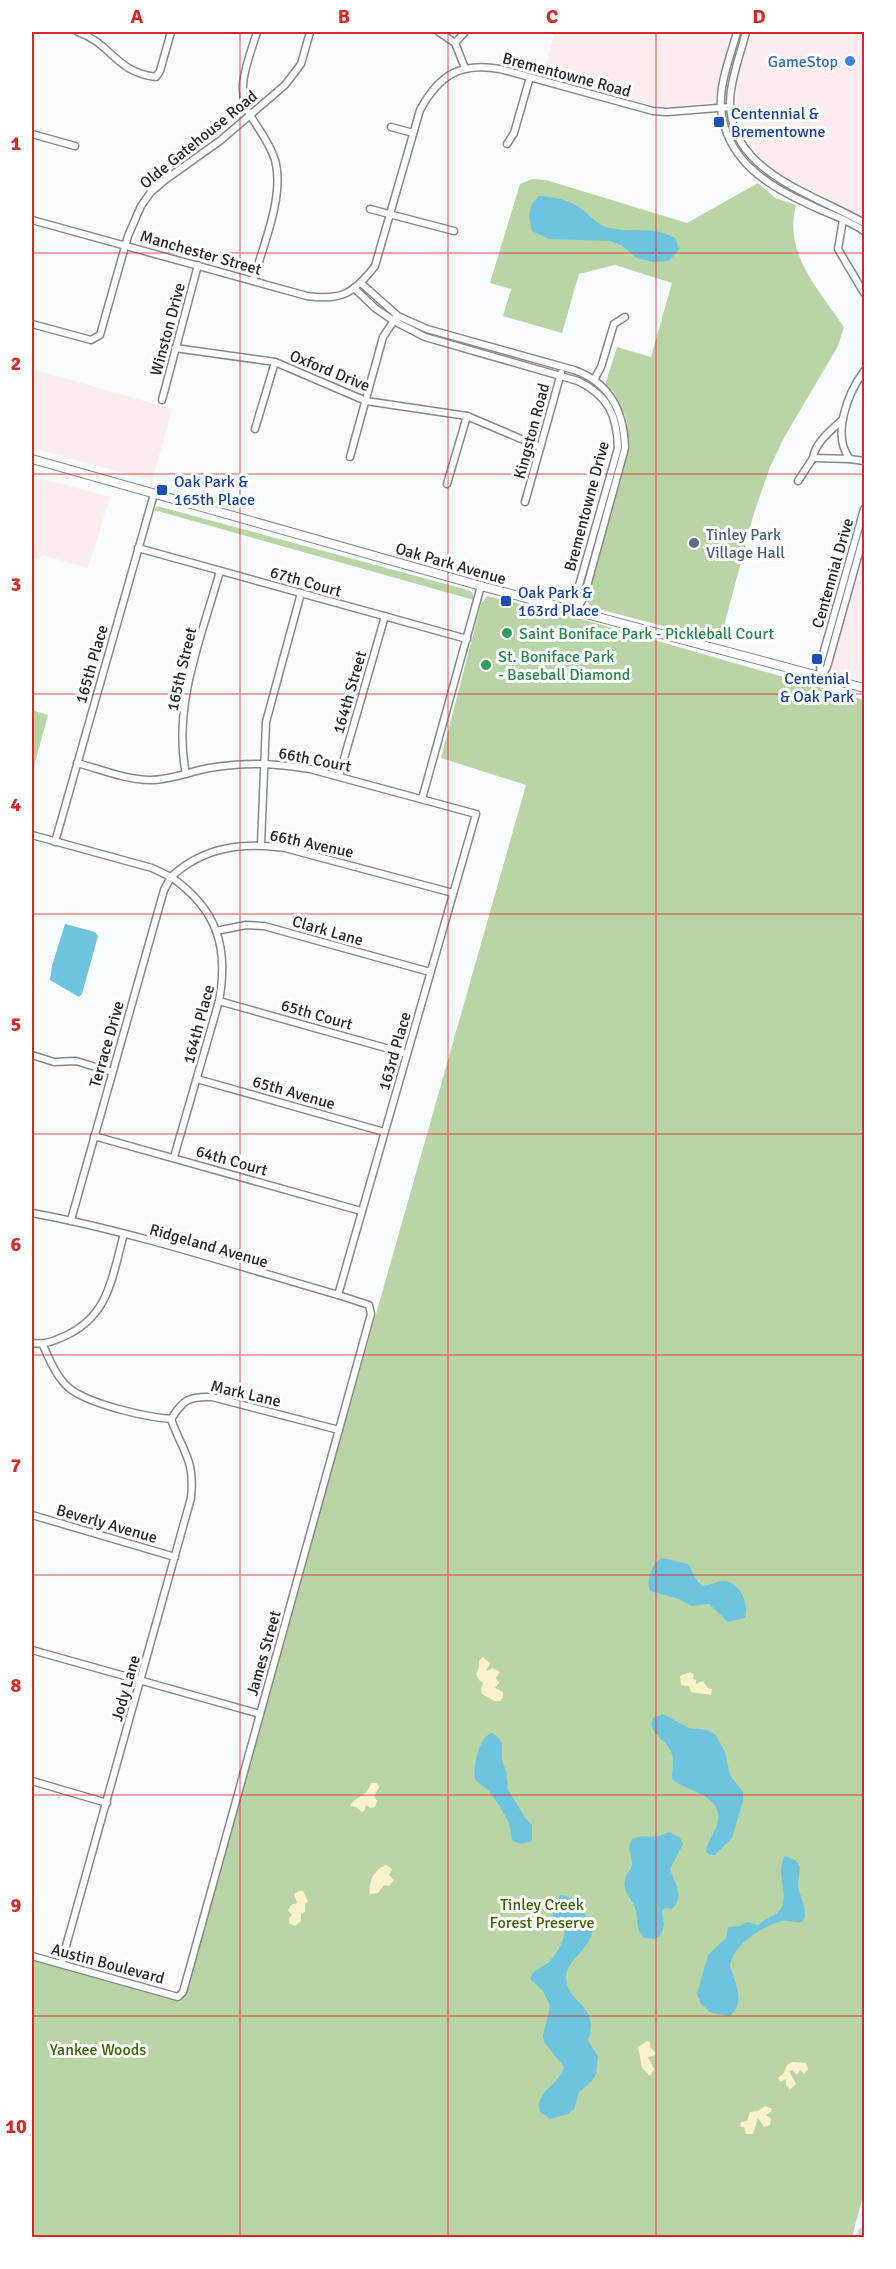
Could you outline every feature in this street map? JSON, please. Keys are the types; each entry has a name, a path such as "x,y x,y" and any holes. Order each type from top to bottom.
{"street":[{"path":"79,32 102,45 124,67 156,77 160,71 171,32"},
{"path":"253,281 275,202 278,180 275,160 267,141 249,114 242,97 242,87 257,32"},
{"name":"Olde Gatehouse Road","path":"32,324 91,340 100,335 134,219 151,192 221,140 285,85 297,71 304,56 310,32"},
{"path":"362,283 375,266 420,110 430,91 443,78 465,68 454,43 439,32"},
{"path":"454,43 465,32"},
{"path":"737,32 724,77 721,108 729,134 739,155 764,181 864,231"},
{"path":"746,32 733,82 730,107 737,135 743,146 768,172 786,184 864,223"},
{"name":"Brementowne Road","path":"465,68 481,66 530,77 653,111 730,107"},
{"path":"507,144 514,133 530,77"},
{"path":"391,127 413,133"},
{"path":"32,134 75,146"},
{"path":"370,209 454,231"},
{"name":"Manchester Street","path":"32,220 307,296 328,299 362,283"},
{"path":"843,220 838,249 864,293"},
{"name":"Winston Drive","path":"162,400 198,265"},
{"name":"Brementowne Drive","path":"362,283 396,319 580,372 594,380 609,394 619,411 624,426 625,448 617,466 576,596 576,611"},
{"name":"Brementowne Drive","path":"354,288 375,308 425,337 585,384 600,396 612,411 617,426 617,466"},
{"path":"594,380 601,367 614,324 625,317"},
{"path":"350,457 383,338 396,319"},
{"path":"453,346 456,337"},
{"name":"Oxford Drive","path":"175,348 275,362 366,401 467,416 540,447"},
{"path":"255,429 275,362"},
{"name":"Kingston Road","path":"525,502 562,367"},
{"path":"850,459 844,450 843,419 864,371"},
{"path":"447,484 467,416"},
{"path":"798,481 822,440 843,419"},
{"path":"813,458 864,461"},
{"name":"Oak Park Avenue","path":"32,459 481,586 864,688"},
{"name":"165th Place","path":"55,842 154,494"},
{"name":"Centennial Drive","path":"821,676 820,665 864,508"},
{"name":"Centennial Drive","path":"821,676 827,667 864,535"},
{"name":"67th Court","path":"138,548 467,639"},
{"name":"165th Street","path":"186,774 182,744 185,701 220,570"},
{"path":"422,800 481,586"},
{"path":"261,845 266,722 302,593"},
{"name":"164th Street","path":"339,776 385,616"},
{"name":"66th Court","path":"77,763 138,779 162,780 206,769 263,763 310,768 476,814"},
{"name":"163rd Place","path":"338,1295 476,814"},
{"path":"32,835 152,868 171,877"},
{"name":"66th Avenue","path":"171,877 187,862 215,851 261,845 298,850 453,893"},
{"name":"164th Place","path":"171,877 191,891 204,909 216,932 223,954 223,979 219,1001 174,1157"},
{"name":"Terrace Drive","path":"71,1220 164,890 171,877"},
{"name":"Clark Lane","path":"216,932 246,926 264,926 430,972"},
{"name":"65th Court","path":"219,1001 407,1054"},
{"path":"32,1055 54,1062 76,1061 112,1072"},
{"name":"65th Avenue","path":"197,1079 384,1132"},
{"name":"64th Court","path":"94,1136 361,1211"},
{"name":"Ridgeland Avenue","path":"32,1213 71,1220 124,1234 338,1295 369,1305 370,1314"},
{"path":"32,1343 43,1345 78,1329 92,1318 102,1305 108,1290 124,1234"},
{"name":"James Street","path":"178,1997 183,1992 370,1314"},
{"path":"43,1345 52,1365 68,1387 87,1399 156,1418 171,1419"},
{"name":"Mark Lane","path":"171,1419 178,1407 186,1400 196,1396 212,1396 339,1430"},
{"name":"Jody Lane","path":"61,1964 190,1498 193,1480 190,1462 171,1419"},
{"name":"Beverly Avenue","path":"32,1515 175,1557"},
{"path":"32,1650 260,1714"},
{"path":"32,1781 107,1803"},
{"name":"Austin Boulevard","path":"32,1956 178,1997"}],"shaded area":[{"path":"555,32 731,32 718,81 715,103 666,107 654,106 543,75"},
{"path":"751,32 864,32 864,218 770,169 747,140 738,118 736,95 738,76"},
{"path":"32,369 172,409 152,481 32,448"},
{"path":"32,476 110,497 88,568 42,555 40,560 32,558"},
{"path":"864,554 864,682 830,672"}],"green space":[{"path":"532,179 546,180 687,223 758,183 775,198 796,205 793,223 794,239 799,255 814,285 844,327 838,346 785,436 770,467 754,513 720,641 591,607 587,601 628,451 627,420 614,392 605,385 617,347 651,357 672,283 615,265 579,274 562,333 503,316 511,289 490,283 520,184"},
{"path":"157,506 468,590 472,592 474,600 154,510"},
{"name":"Tinley Creek Forest Preserve","path":"487,596 574,617 864,700 864,2192 852,2237 32,2237 32,1959 181,2002 526,785 441,758 481,604"},
{"path":"32,710 48,715 32,774"}],"sand":[{"path":"483,1657 490,1663 486,1671 493,1668 500,1672 496,1678 499,1683 495,1688 503,1692 500,1701 494,1701 482,1694 483,1683 476,1674 479,1661"},
{"path":"690,1672 694,1675 693,1679 696,1680 696,1684 703,1681 708,1688 712,1689 711,1695 691,1692 689,1686 681,1685 680,1676"},
{"path":"371,1783 377,1783 379,1787 374,1796 377,1801 375,1807 371,1808 366,1805 362,1812 350,1806 366,1792"},
{"path":"386,1865 392,1869 389,1875 394,1880 389,1886 384,1885 378,1893 370,1894 373,1877"},
{"path":"303,1891 308,1901 305,1904 305,1912 301,1914 301,1921 295,1926 289,1923 292,1915 288,1910 291,1905 297,1903 294,1894"},
{"path":"647,2041 650,2042 650,2047 655,2052 655,2055 648,2057 654,2069 650,2076 642,2068 638,2047"},
{"path":"792,2062 806,2063 808,2069 804,2074 800,2070 797,2075 792,2070 789,2071 796,2084 790,2089 786,2085 786,2079 780,2082 778,2078"},
{"path":"765,2106 772,2109 766,2115 771,2119 770,2125 764,2127 758,2118 753,2134 746,2134 744,2127 740,2126 741,2122 747,2121 750,2112 758,2111"}],"water":[{"path":"539,196 568,201 606,227 666,234 675,238 679,249 669,261 653,262 637,258 621,245 610,241 549,239 532,231 530,208"},
{"path":"65,924 95,932 98,936 82,994 79,997 50,980"},
{"path":"663,1558 688,1564 698,1582 703,1586 722,1581 733,1584 742,1594 746,1606 745,1618 728,1622 709,1604 691,1606 679,1599 650,1591 651,1571 658,1560"},
{"path":"663,1714 689,1728 707,1730 716,1735 725,1752 730,1775 743,1792 743,1801 732,1838 715,1855 706,1852 718,1821 718,1812 709,1799 672,1779 672,1754 655,1733 652,1724 653,1718"},
{"path":"492,1733 502,1743 502,1761 506,1771 508,1790 532,1825 532,1841 519,1843 512,1840 509,1823 499,1805 487,1789 475,1780 475,1767 480,1746 483,1740"},
{"path":"669,1832 680,1838 683,1844 670,1869 678,1890 678,1900 672,1909 662,1910 664,1926 660,1936 655,1939 644,1938 638,1928 635,1907 625,1885 632,1864 630,1845 632,1839 637,1837 658,1836"},
{"path":"785,1856 795,1860 800,1866 798,1885 805,1909 804,1918 802,1922 784,1921 771,1925 755,1933 741,1945 732,1958 730,1966 738,1992 735,2011 730,2016 711,2013 701,2004 697,1994 708,1955 726,1938 728,1927 740,1926 747,1922 758,1925 782,1907 781,1870"},
{"path":"561,1895 576,1903 593,1928 588,1942 570,1965 566,1977 572,1994 590,2019 591,2028 588,2040 598,2057 596,2074 592,2081 579,2092 574,2109 568,2114 550,2119 540,2112 539,2105 544,2094 564,2067 544,2042 543,2036 550,2006 543,1991 530,1979 535,1971 551,1960 562,1941 564,1927 553,1921 552,1903"}],"place":[{"name":"GameStop","path":"850,61"},
{"name":"Centennial & Brementowne","path":"719,122"},
{"name":"Oak Park & 165th Place","path":"162,490"},
{"name":"Tinley Park Village Hall","path":"694,543"},
{"name":"Oak Park & 163rd Place","path":"506,601"},
{"name":"Saint Boniface Park - Pickleball Court","path":"507,633"},
{"name":"Centenial & Oak Park","path":"817,659"},
{"name":"St. Boniface Park - Baseball Diamond","path":"486,665"}],"park label":[{"name":"Yankee Woods","path":"98,2049"}]}
